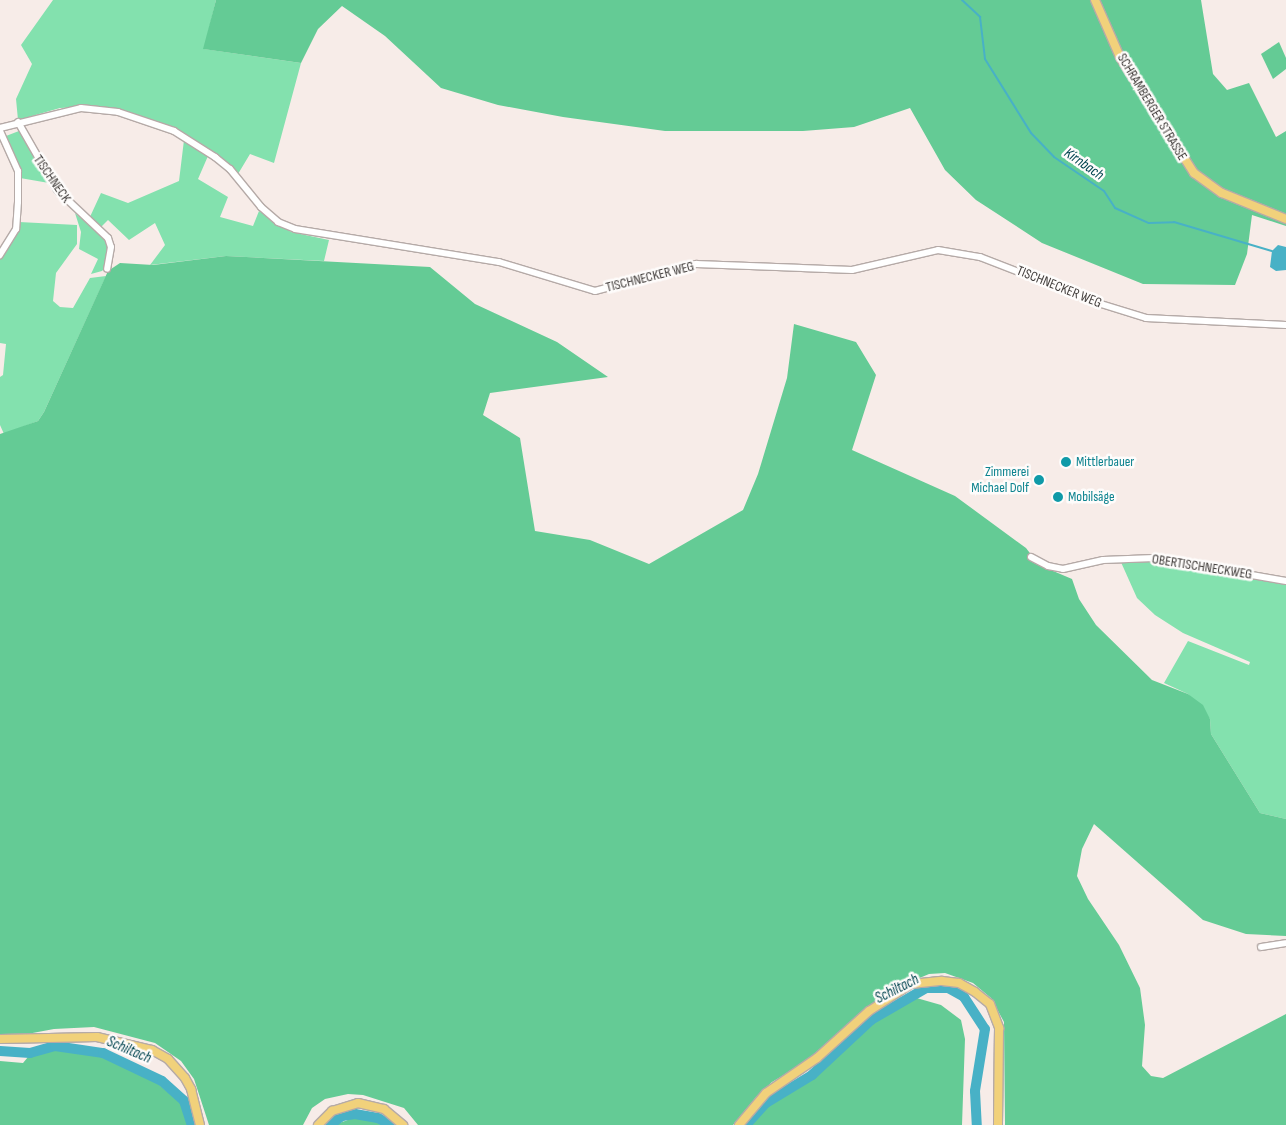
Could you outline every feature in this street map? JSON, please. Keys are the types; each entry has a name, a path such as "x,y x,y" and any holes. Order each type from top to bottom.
{"main road":[{"name":"SCHRAMBERGER STRASSE","path":"1095,0 1120,57 1194,173 1230,197 1286,219"},
{"path":"739,1125 766,1093 817,1058 869,1011 912,984 942,981 959,983 975,992 990,1004 999,1028 998,1125"},
{"path":"0,1039 97,1036 152,1050 168,1059 185,1078 191,1089 200,1125"},
{"path":"318,1125 332,1112 358,1103 384,1109 403,1125"}],"street":[{"name":"TISCHNECKER WEG","path":"18,122 80,108 118,112 148,120 174,131 230,169 261,207 278,222 295,229 499,262 595,291 696,264 852,270 938,250 980,257 1101,304 1146,318 1286,325"},
{"name":"TISCHNECK","path":"0,255 16,229 18,202 18,171 0,130 18,122 57,190 108,238 111,247 106,270"},
{"name":"OBERTISCHNECKWEG","path":"1031,557 1048,566 1063,569 1103,560 1154,558 1286,582"},
{"path":"1261,947 1286,943"}],"green space":[{"path":"53,0 216,0 204,49 301,63 274,163 250,154 238,174 187,137 101,106 60,108 18,120 16,99 32,64 21,45"},
{"path":"216,0 1201,0 1213,74 1227,90 1249,83 1276,137 1286,131 1286,226 1252,215 1247,254 1235,285 1143,284 1042,243 976,200 945,170 910,108 854,127 803,131 665,131 563,117 498,105 441,88 385,36 342,6 318,29 301,63 203,49"},
{"path":"1279,42 1286,58 1286,69 1273,79 1261,54"},
{"path":"19,131 49,183 20,178 6,136"},
{"path":"184,140 208,156 198,179 228,197 220,217 253,226 259,211 291,232 329,240 324,261 226,256 150,265 165,245 155,223 129,240 108,220 100,228 89,219 101,193 128,203 179,181"},
{"path":"75,213 109,243 106,267 102,271 91,274 98,259 79,249 81,232"},
{"path":"19,222 77,225 77,244 56,273 53,301 60,307 73,308 90,278 106,276 44,412 38,421 4,434 0,425 0,377 3,375 6,344 0,343 0,256"},
{"path":"226,256 430,267 475,304 557,342 608,377 490,393 483,415 520,438 535,531 590,540 649,564 743,510 758,474 787,378 794,324 856,342 876,375 852,450 955,496 1026,548 1039,565 1072,579 1079,599 1096,625 1152,680 1188,694 1203,705 1210,719 1211,734 1260,813 1286,819 1286,936 1246,934 1203,920 1094,824 1082,849 1077,876 1088,899 1119,945 1140,988 1145,1025 1142,1066 1151,1076 1163,1078 1286,1014 1286,1125 1005,1125 1004,1022 991,998 973,983 945,973 929,974 903,985 806,1062 772,1082 757,1096 733,1125 418,1125 404,1108 363,1095 348,1094 325,1099 312,1108 303,1125 209,1125 194,1079 181,1061 155,1043 94,1027 54,1029 11,1037 0,1034 0,434 38,421 44,412 108,271 120,263 153,265"},
{"path":"1120,560 1166,561 1286,584 1286,819 1260,813 1211,734 1210,719 1188,694 1164,683 1188,641 1249,665 1250,662 1183,633 1155,615 1137,598"},
{"path":"913,997 941,1005 961,1020 965,1039 962,1125 751,1125 773,1101 811,1077 880,1015"},
{"path":"64,1048 96,1054 145,1073 181,1103 188,1125 0,1125 0,1061 23,1063 28,1057"},
{"path":"356,1117 375,1121 384,1125 334,1125"}],"water":[{"path":"1278,245 1286,247 1286,270 1276,271 1270,267 1272,251"}],"waterway":[{"name":"Kirnbach","path":"962,0 980,17 985,59 1031,133 1054,157 1104,191 1115,208 1149,223 1174,222 1272,251"},
{"name":"Schiltach","path":"746,1125 766,1103 812,1075 871,1020 926,988 948,988 964,997 985,1029 975,1091 977,1125"},
{"name":"Schiltach","path":"0,1051 30,1053 55,1046 103,1053 162,1081 184,1101 192,1125"},
{"name":"Schiltach","path":"330,1125 342,1116 355,1114 378,1118 391,1125"}],"place":[{"name":"Mittlerbauer","path":"1066,462"},
{"name":"Zimmerei Michael Dolf","path":"1039,480"},
{"name":"Mobilsäge","path":"1058,497"}]}
